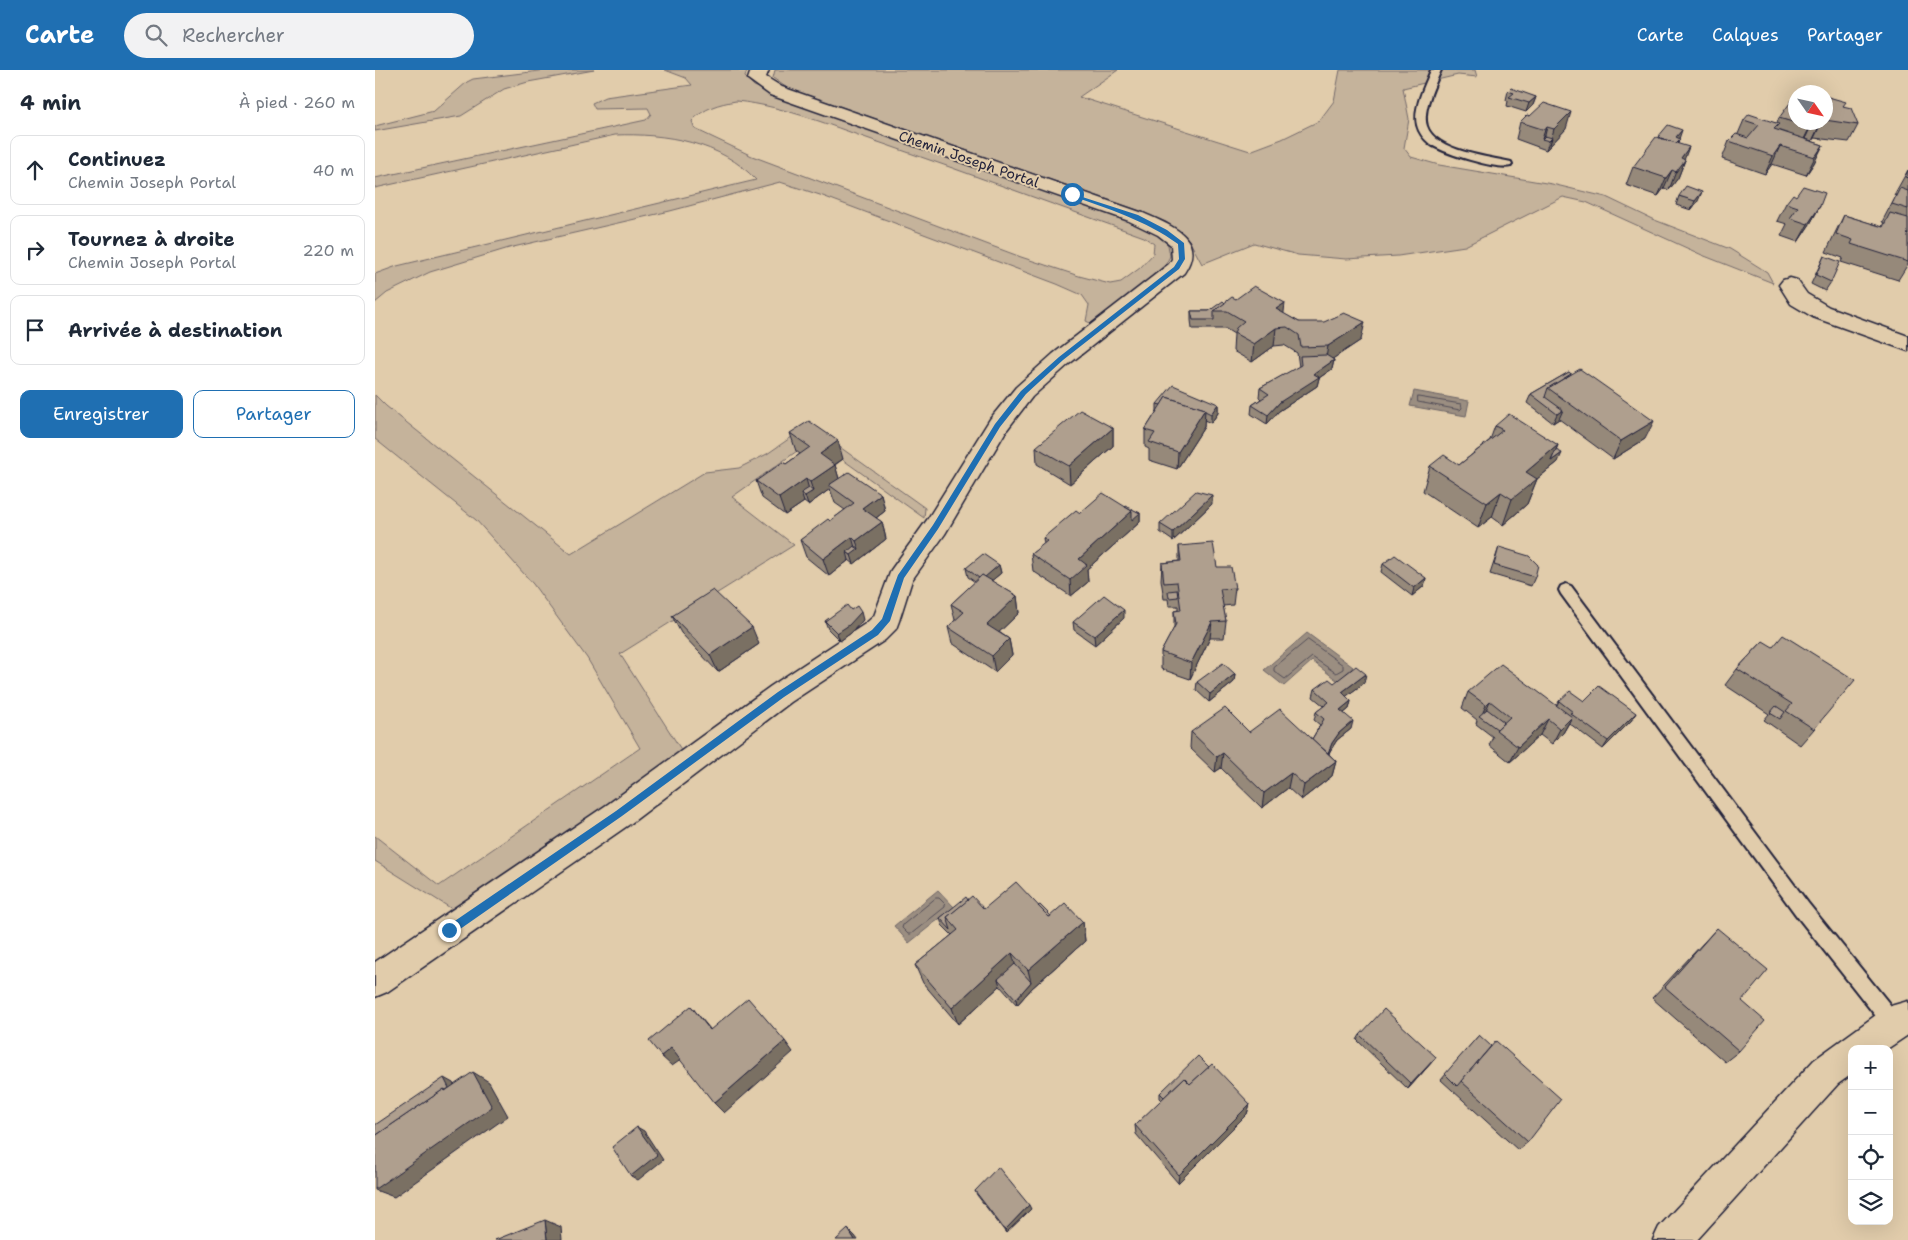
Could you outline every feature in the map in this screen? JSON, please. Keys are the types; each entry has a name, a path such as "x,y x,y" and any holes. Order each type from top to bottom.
{"street":[{"name":"Chemin Joseph Portal","path":"375,981 619,814 781,694 875,632 886,621 901,577 935,527 997,426 1023,392 1061,359 1177,268 1182,259 1181,243 1165,231 1136,217 777,91 757,79 760,70"},
{"path":"1791,285 1799,299 1821,312 1908,344"},
{"path":"1864,1045 1901,1020"},
{"path":"1672,1240 1826,1072 1848,1056"}],"lane":[{"path":"1436,70 1422,116 1422,126 1426,135 1435,143 1453,151 1507,164"},
{"path":"1566,590 1802,909 1901,1020"}],"shaded area":[{"path":"547,70 594,70 528,82 504,89 461,116 375,131 375,126 434,111 473,79"},
{"path":"665,70 747,70 745,77 754,86 1137,223 1162,237 1168,245 1170,256 1166,264 1155,274 1092,324 1086,321 1089,305 1082,295 820,195 780,182 670,211 509,248 430,272 387,293 375,303 375,274 397,266 756,180 727,157 691,142 653,136 615,135 375,188 375,178 646,120 651,114 648,108 595,109 592,103 605,97 692,85 686,78","holes":["736,101 755,104 829,125 1144,237 1154,244 1153,254 1140,268 1121,282 1110,284 1079,276 1021,257 752,156 695,129 692,121 706,110 723,104"]},
{"path":"775,70 1118,70 1079,97 1250,151 1282,139 1319,121 1334,101 1340,70 1475,70 1477,77 1458,75 1403,88 1409,119 1404,148 1411,157 1439,165 1552,184 1606,197 1652,219 1730,249 1767,272 1773,283 1702,255 1586,202 1563,197 1465,246 1398,256 1346,259 1298,255 1254,243 1202,264 1189,240 1166,222 1143,212 787,88 773,78"},
{"path":"375,395 386,406 571,554 705,472 739,468 767,454 809,425 925,508 924,518 814,439 732,497 794,545 620,654 689,762 449,930 452,909 375,861 375,836 439,886 640,748 587,658 533,584 476,520 375,439"}],"water":[{"path":"1414,391 1469,401 1466,416 1410,406"},
{"path":"1307,633 1353,667 1338,681 1312,661 1284,686 1264,670"},
{"path":"938,890 954,907 909,943 894,926"}],"building":[{"path":"1511,88 1536,97 1529,103 1509,97 1514,93 1508,91"},
{"path":"1833,98 1846,102 1843,106 1851,108 1858,125 1833,121"},
{"path":"1544,103 1571,112 1554,129 1547,127 1545,130 1520,122 1527,115 1530,116"},
{"path":"1788,106 1788,121 1779,118"},
{"path":"1749,114 1779,124 1774,129 1823,145 1815,157 1780,146 1773,156 1729,141 1736,134 1748,138 1759,125 1744,120"},
{"path":"1668,125 1682,130 1676,137 1680,139 1676,143 1658,137"},
{"path":"1545,136 1552,138 1549,141 1542,139"},
{"path":"1656,137 1689,147 1681,158 1685,160 1676,172 1672,170 1666,178 1633,167"},
{"path":"1686,186 1702,192 1695,201 1679,196"},
{"path":"1803,186 1825,193 1820,206 1808,224 1790,218 1798,207 1786,203 1793,194 1796,196"},
{"path":"1900,188 1908,191 1908,209 1892,204"},
{"path":"1890,213 1908,218 1908,262 1851,244 1853,240 1836,234 1844,215 1883,227"},
{"path":"1824,256 1840,262 1831,282 1816,275"},
{"path":"1254,286 1285,303 1276,309 1299,322 1324,322 1344,313 1365,322 1328,346 1301,347 1299,335 1287,327 1276,328 1254,344 1234,333 1236,328 1244,321 1227,311 1214,311 1232,297 1236,299"},
{"path":"1223,301 1225,303 1214,311 1214,320 1193,320 1191,311 1209,311"},
{"path":"1326,355 1334,360 1314,374 1319,377 1280,402 1268,415 1252,405 1269,394 1260,388 1301,365 1300,356"},
{"path":"1580,369 1654,421 1621,441 1548,388"},
{"path":"1569,372 1571,374 1548,388 1545,397 1563,410 1557,414 1531,394"},
{"path":"1173,385 1218,404 1211,414 1205,411 1205,409 1166,397 1161,405 1157,404"},
{"path":"1166,397 1205,409 1178,452 1149,442 1155,433 1145,430"},
{"path":"1080,410 1113,428 1069,466 1036,447"},
{"path":"1509,414 1558,445 1526,472 1537,479 1512,499 1501,492 1487,503 1430,466 1444,455 1459,465 1503,430 1495,426"},
{"path":"809,421 838,441 820,454 835,465 810,482 806,479 779,498 756,481 783,462 786,464 810,447 790,433"},
{"path":"1556,450 1562,453 1551,461"},
{"path":"849,472 881,494 862,508 882,522 856,541 852,537 823,559 800,540 854,503 829,485"},
{"path":"809,488 813,491 805,496 801,493"},
{"path":"1196,491 1212,495 1173,532 1160,524"},
{"path":"1103,493 1132,511 1079,559 1087,565 1070,580 1031,554 1047,541 1043,538 1076,510 1080,513"},
{"path":"1126,506 1140,513 1132,520 1132,511"},
{"path":"1213,543 1217,567 1231,567 1235,588 1220,589 1226,621 1212,622 1191,663 1161,652 1176,624 1174,611 1181,610 1177,582 1164,583 1162,563 1181,561 1179,546"},
{"path":"854,546 859,549 851,555 847,552"},
{"path":"1499,547 1529,556 1538,565 1535,577 1494,565"},
{"path":"983,554 999,565 985,577 982,575 979,578 966,568"},
{"path":"1395,555 1426,578 1414,588 1383,564"},
{"path":"982,575 1017,596 987,625 1009,639 992,656 948,627 964,612 951,604"},
{"path":"713,590 752,627 710,655 672,616"},
{"path":"1177,590 1178,597 1169,598 1168,591"},
{"path":"1104,595 1124,610 1094,636 1073,622"},
{"path":"847,605 851,610 857,606 861,612 849,625 837,633 825,621"},
{"path":"1783,635 1855,680 1814,729 1786,711 1792,704 1737,669 1763,641 1773,647"},
{"path":"1223,663 1235,674 1210,694 1197,682"},
{"path":"1501,664 1572,717 1560,729 1548,719 1518,747 1496,730 1510,717 1490,701 1486,705 1468,692"},
{"path":"1356,666 1366,674 1342,692 1351,701 1340,710 1353,721 1339,733 1328,753 1312,739 1324,719 1316,712 1329,702 1315,689 1329,679 1334,683"},
{"path":"1599,686 1636,713 1608,741 1570,713 1573,712 1559,701 1570,691 1584,701"},
{"path":"1776,706 1785,712 1780,719 1770,713"},
{"path":"1225,708 1249,732 1280,709 1336,761 1304,785 1291,773 1264,793 1223,753 1217,757 1191,732"},
{"path":"1487,709 1504,722 1497,729 1479,716"},
{"path":"1016,882 1049,917 1065,903 1083,922 1028,970 1012,953 952,1008 915,965 958,930 947,917 972,896 984,909"},
{"path":"966,897 968,900 947,917 951,930 940,918"},
{"path":"1040,905 1051,916 1049,917 1038,906"},
{"path":"1717,928 1768,970 1742,1001 1765,1021 1739,1051 1665,987"},
{"path":"1015,964 1031,982 1016,999 998,979"},
{"path":"748,998 785,1041 714,1103 671,1048 661,1056 649,1041 691,1006 710,1030"},
{"path":"1384,1009 1436,1057 1411,1084 1360,1035"},
{"path":"1479,1035 1491,1046 1457,1086 1445,1074"},
{"path":"1496,1041 1561,1099 1528,1142 1461,1081"},
{"path":"1198,1056 1209,1067 1190,1084 1184,1078 1164,1097 1160,1093"},
{"path":"1212,1064 1250,1104 1179,1175 1135,1125 1184,1078 1190,1084"},
{"path":"473,1072 492,1107 375,1189 375,1136 444,1089 445,1091"},
{"path":"444,1078 449,1088 444,1089 375,1136 375,1125"},
{"path":"637,1127 657,1155 631,1176 612,1147"},
{"path":"998,1167 1029,1205 1005,1230 975,1191"},
{"path":"545,1220 547,1240 495,1240"},
{"path":"848,1229 855,1240 836,1240"}],"route":[{"path":"449,930 619,814 781,694 875,632 886,621 901,577 935,527 997,426 1023,392 1061,359 1177,268 1182,259 1181,243 1165,231 1136,217 1072,194"}]}
